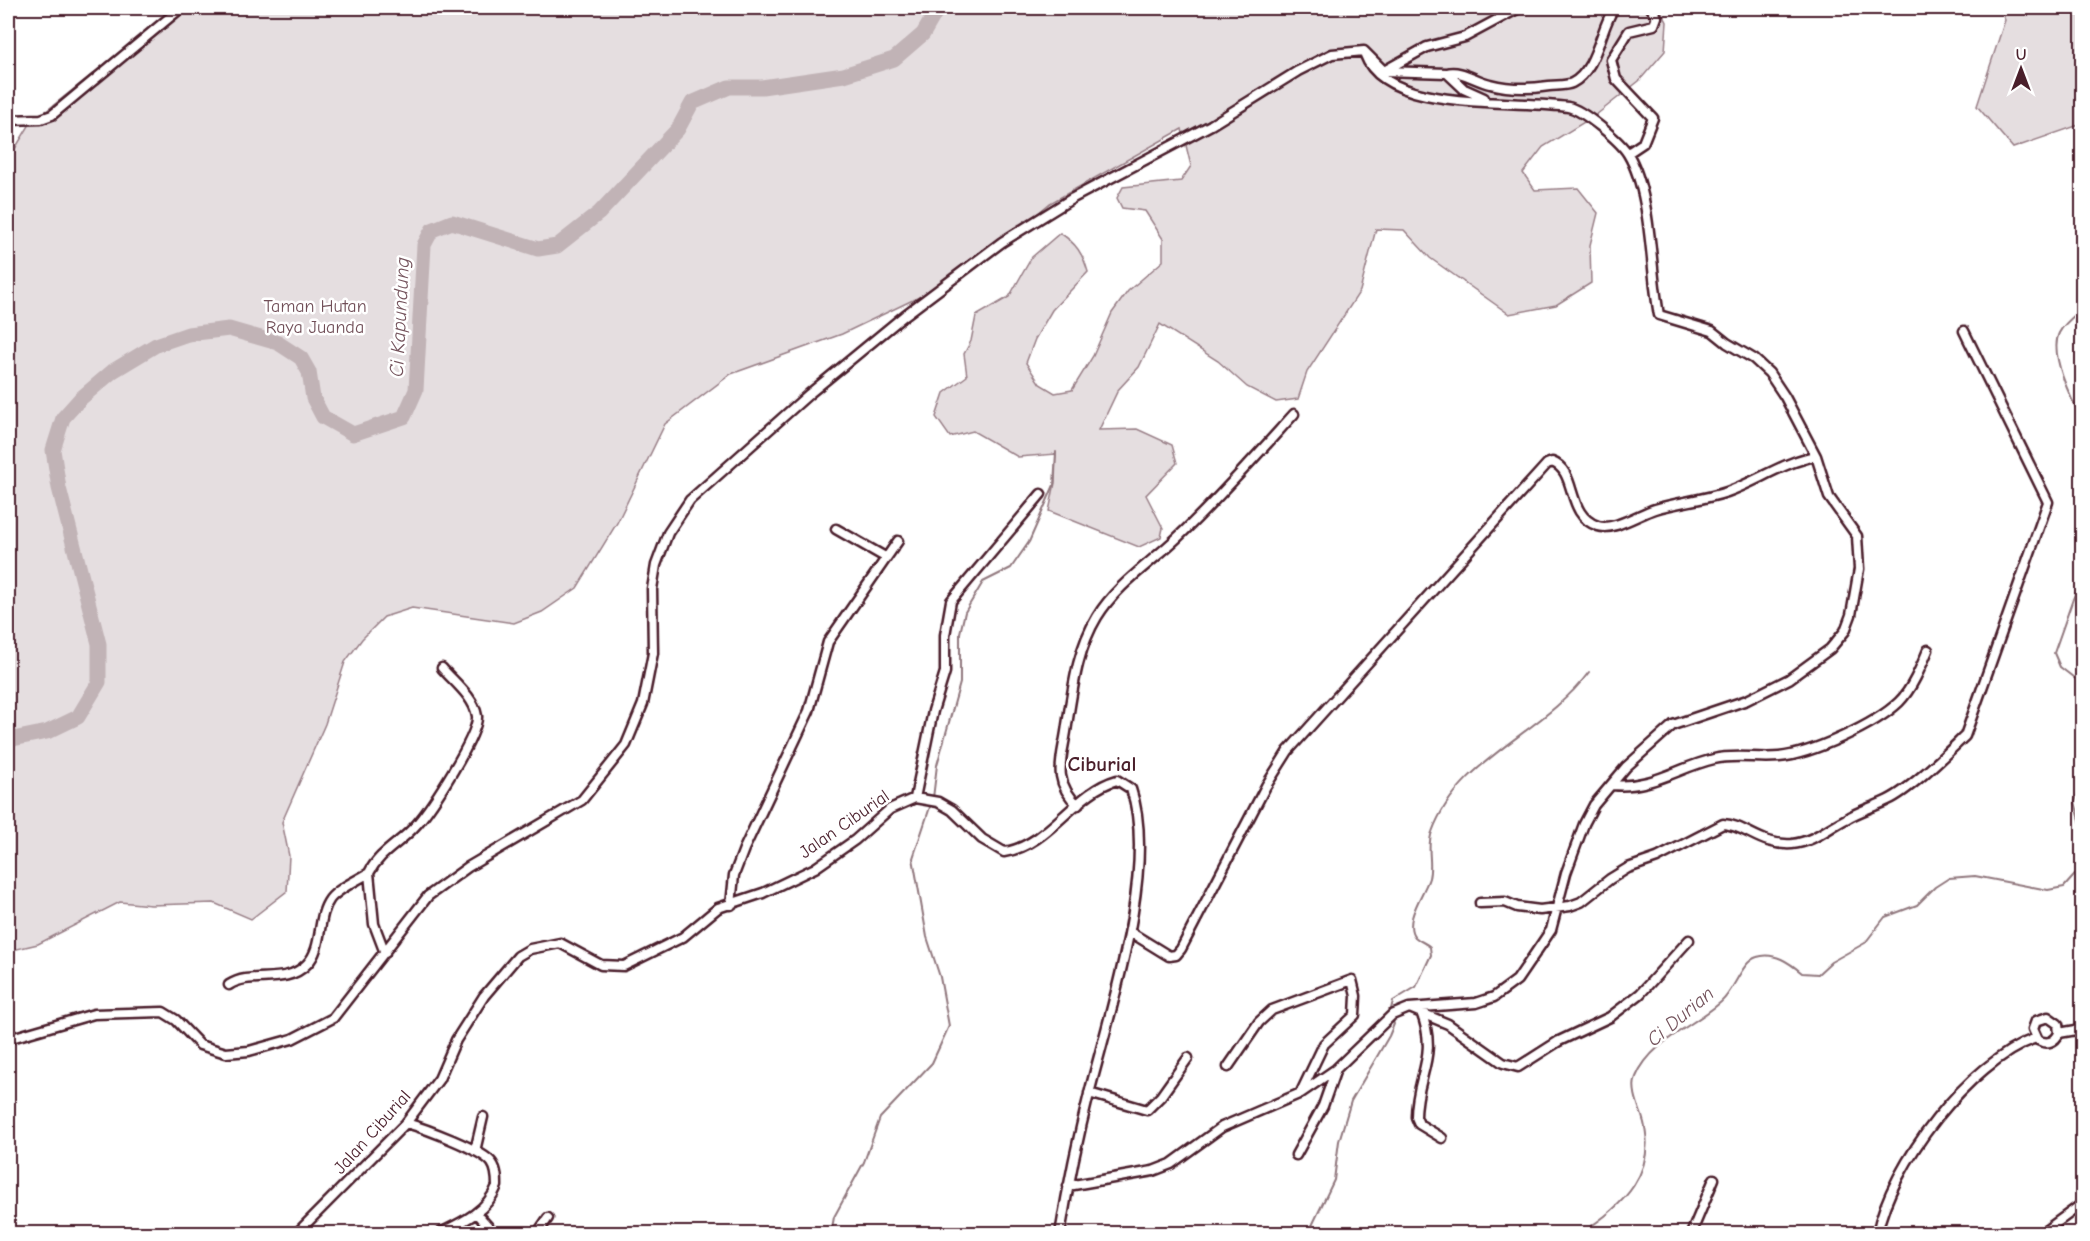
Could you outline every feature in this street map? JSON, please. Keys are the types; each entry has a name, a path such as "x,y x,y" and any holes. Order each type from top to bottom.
{"street":[{"path":"8,120 41,119 52,115 181,8"},
{"path":"1384,71 1427,47 1465,37 1519,8"},
{"path":"1364,51 1384,71 1447,73 1454,71 1475,81 1504,88 1538,88 1570,83 1579,78 1588,64 1614,8"},
{"path":"1628,153 1643,143 1653,118 1616,79 1611,60 1629,31 1654,25 1657,17 1651,8"},
{"path":"1068,1186 1153,1171 1171,1164 1222,1127 1301,1093 1336,1069 1382,1023 1409,1008 1466,1005 1494,997 1504,990 1517,980 1551,930 1580,832 1594,805 1626,767 1673,725 1747,700 1789,679 1830,649 1845,631 1855,599 1859,551 1857,536 1829,498 1816,456 1785,397 1769,373 1754,359 1727,344 1712,331 1659,315 1641,188 1628,153 1583,114 1569,107 1496,103 1420,94 1379,75 1369,64 1364,51"},
{"path":"8,1039 94,1014 163,1012 170,1015 206,1049 226,1053 249,1051 292,1039 333,1018 385,953 402,927 439,887 582,800 626,745 643,704 653,653 652,589 656,565 668,533 698,493 809,394 905,315 1002,242 1073,198 1211,124 1298,71 1332,54 1364,51"},
{"path":"1447,73 1464,89 1496,103"},
{"path":"1480,903 1505,902 1517,907 1557,909 1581,902 1619,873 1658,858 1723,824 1774,843 1794,844 1824,833 1845,819 1889,800 1946,755 1965,736 2048,502 1964,331"},
{"path":"1078,805 1066,793 1061,783 1061,756 1072,685 1097,617 1114,596 1179,536 1245,469 1294,414"},
{"path":"1130,932 1169,956 1176,955 1222,867 1288,751 1547,464 1555,462 1558,465 1570,483 1576,508 1582,515 1595,525 1606,528 1656,509 1727,492 1785,464 1816,456"},
{"path":"915,798 933,711 945,672 945,635 951,601 1041,494"},
{"path":"836,528 885,557"},
{"path":"731,905 734,875 808,711 828,642 898,541"},
{"path":"1613,784 1625,786 1661,780 1715,759 1781,757 1835,740 1881,715 1899,702 1922,667 1928,650"},
{"path":"229,986 237,980 276,978 300,970 315,954 325,910 331,899 369,873 385,850 417,825 474,734 477,714 470,699 442,668"},
{"name":"Jalan Ciburial","path":"296,1233 406,1123 439,1079 469,1017 496,979 518,956 537,947 560,943 601,965 624,966 674,943 718,908 731,905 815,868 855,840 890,808 915,798 938,802 952,810 982,839 1004,852 1026,846 1113,781 1122,782 1131,789 1139,820 1130,932 1089,1093 1060,1233"},
{"path":"369,873 374,924 385,953"},
{"path":"1409,1008 1462,1032 1503,1063 1518,1067 1559,1041 1610,1017 1640,994 1689,940"},
{"path":"1228,1067 1259,1022 1272,1010 1352,980 1356,996 1355,1015 1324,1044 1301,1093"},
{"path":"1421,1012 1430,1042 1416,1117 1419,1124 1442,1138"},
{"path":"2059,1033 2055,1021 2044,1017 2034,1025 2036,1038 2042,1042 2051,1042 2059,1033 2082,1029"},
{"path":"1877,1233 1881,1214 1893,1185 1917,1145 1939,1117 2002,1055 2020,1043 2036,1038"},
{"path":"1089,1093 1147,1110 1161,1096 1188,1058"},
{"path":"1296,1155 1323,1106 1336,1069"},
{"path":"475,1151 483,1117"},
{"path":"406,1123 431,1130 475,1151 492,1162 497,1180 493,1194 469,1220 438,1233"},
{"path":"1691,1233 1714,1179"},
{"path":"2042,1233 2082,1204"},
{"path":"476,1214 495,1233"},
{"path":"537,1233 548,1218"}],"green space":[{"name":"Taman Hutan Raya Juanda","path":"175,8 1660,8 1667,22 1665,51 1639,81 1596,115 1543,147 1523,173 1535,190 1578,188 1598,213 1590,245 1591,283 1556,305 1509,314 1430,258 1404,230 1376,229 1360,291 1307,372 1298,399 1276,402 1247,387 1218,361 1160,324 1139,367 1118,390 1099,430 1137,429 1172,445 1177,463 1146,495 1163,528 1161,537 1139,547 1049,511 1055,483 1056,454 1018,457 973,431 950,437 936,417 944,393 967,376 964,354 971,341 976,316 1009,297 1032,257 1060,233 1078,250 1088,272 1052,310 1035,339 1026,363 1040,384 1055,393 1072,390 1093,356 1112,313 1128,291 1163,261 1163,239 1145,211 1122,208 1117,198 1123,187 1181,181 1191,166 1182,129 1050,203 999,246 940,287 842,334 731,374 665,424 617,523 577,588 542,612 514,623 412,608 384,617 362,639 345,662 325,724 282,822 289,856 287,891 251,919 214,903 151,905 120,902 38,944 8,951 8,160 30,124"},
{"path":"2000,8 2082,8 2082,124 2013,148 1977,106 2005,20"}],"waterway":[{"name":"Ci Kapundung","path":"8,740 47,732 78,717 99,682 99,644 59,488 53,450 63,418 80,399 113,371 156,345 188,334 229,329 278,343 301,358 309,372 313,398 323,417 353,434 404,417 416,390 424,245 432,230 452,222 538,249 557,246 599,213 678,129 692,103 729,87 762,87 844,75 894,59 923,34 938,8"},
{"path":"2082,309 2064,326 2057,342 2057,353 2063,377 2082,418"},
{"path":"933,798 937,765 960,683 960,633 965,612 983,582 1011,568 1029,542 1054,485 1056,452"},
{"path":"2082,579 2054,653 2060,667 2082,684"},
{"path":"1390,1013 1393,1001 1416,987 1431,955 1430,947 1415,937 1411,923 1429,878 1430,838 1445,806 1462,784 1482,765 1549,712 1589,672"},
{"name":"Ci Durian","path":"2082,776 2075,802 2082,827"},
{"path":"831,1234 834,1217 864,1162 880,1118 932,1063 949,1026 940,977 927,937 913,858 931,804"},
{"name":"Ci Durian","path":"1579,1234 1610,1212 1623,1199 1634,1186 1642,1170 1646,1154 1646,1136 1634,1086 1643,1064 1662,1044 1721,1002 1751,960 1763,956 1776,957 1802,973 1818,974 1831,962 1865,943 1885,917 1917,905 1935,887 1949,878 1975,876 2048,890 2064,887 2082,867"},
{"path":"1308,1234 1334,1180 1339,1141 1351,1101 1389,1036 1394,1024 1392,1018"}],"district":[{"name":"Ciburial","path":"1102,764"}]}
